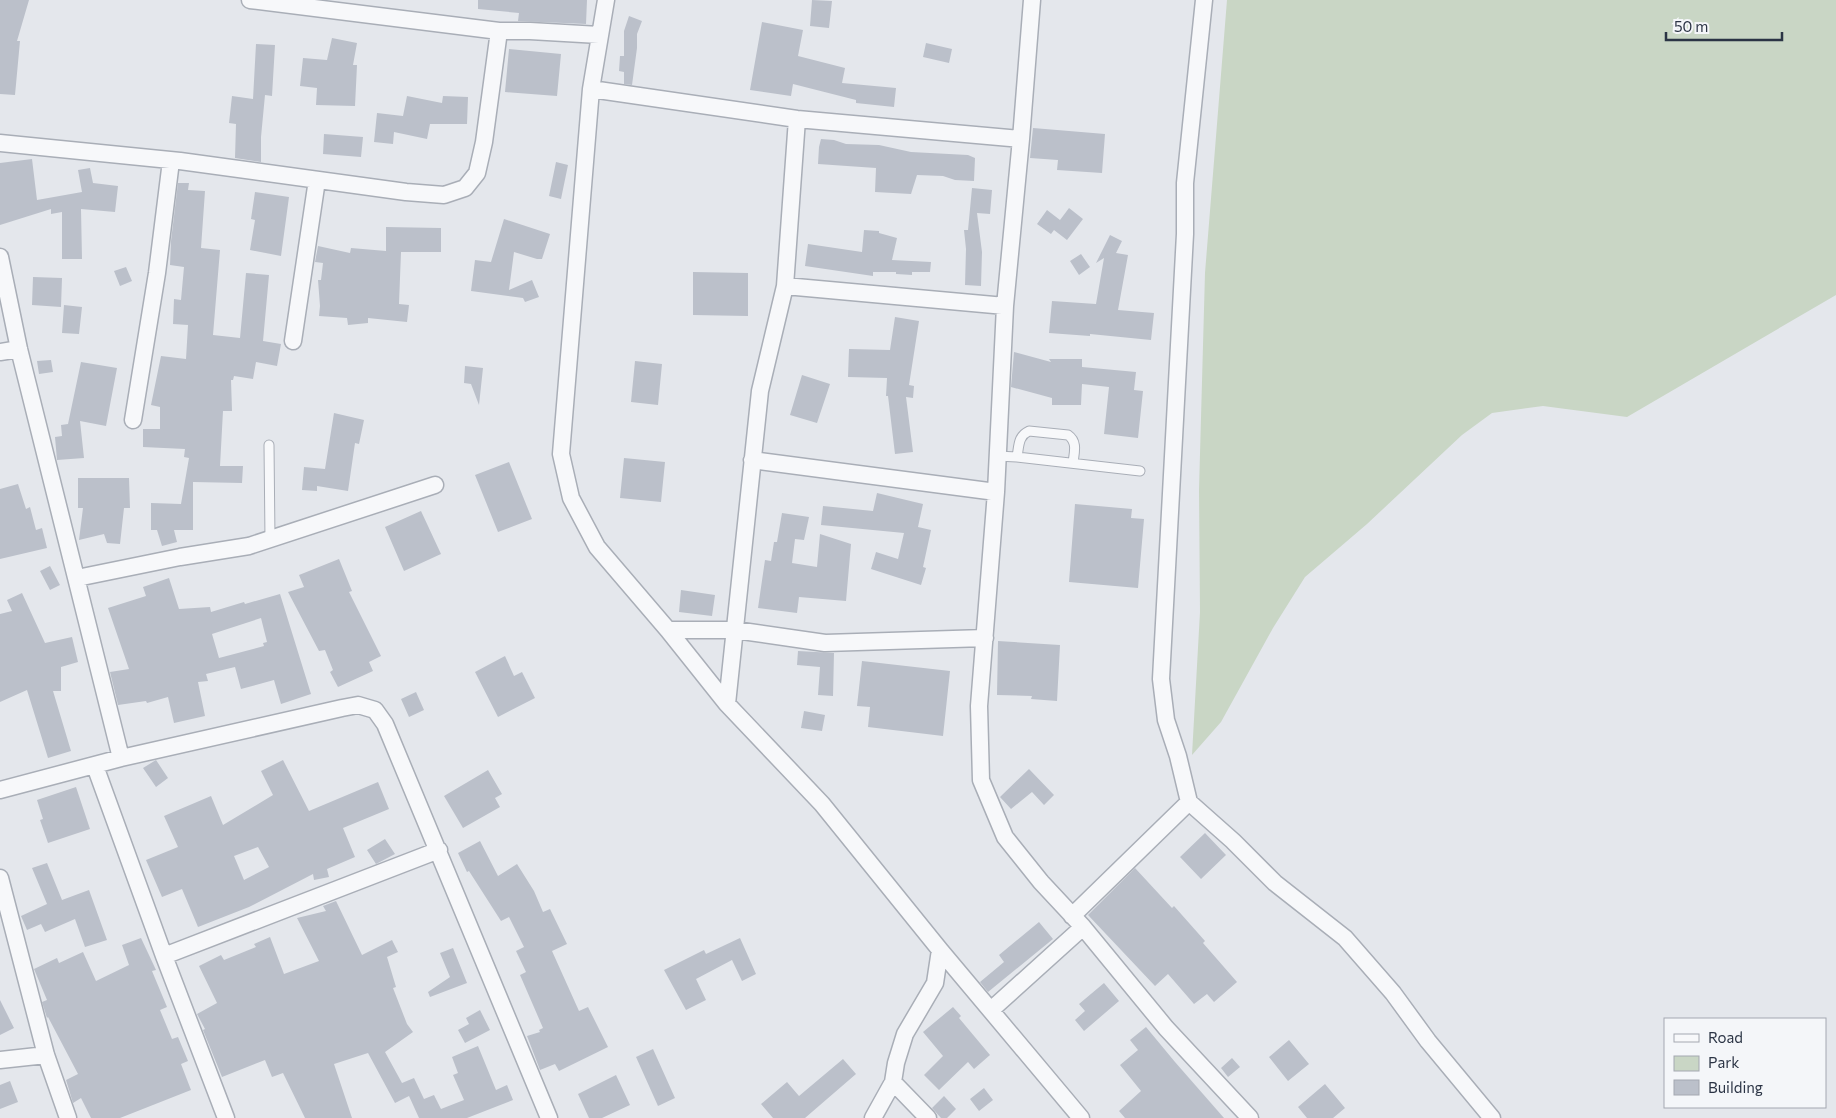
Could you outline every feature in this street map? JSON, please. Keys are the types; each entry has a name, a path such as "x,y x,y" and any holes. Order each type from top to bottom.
{"street":[{"path":"250,0 499,32 530,31 599,35"},
{"path":"606,0 591,89 561,454 572,498 597,547 668,630 727,704 822,804 940,950 1081,1118"},
{"path":"1032,0 1021,139 1004,306 996,492 979,706 981,780 1005,837 1166,1028 1250,1118"},
{"path":"1204,0 1185,183 1185,234 1161,678 1166,720 1178,756 1189,802 1233,841 1275,883 1345,938 1393,993 1428,1041 1492,1118"},
{"path":"0,143 171,160 406,192 444,195 465,188 477,173 484,142 499,32"},
{"path":"591,89 797,119 1021,139"},
{"path":"727,704 760,391 785,286 797,119"},
{"path":"133,420 157,273 171,160"},
{"path":"293,341 318,180"},
{"path":"0,257 19,349 121,758"},
{"path":"785,286 1004,306"},
{"path":"0,352 19,349"},
{"path":"752,460 996,492"},
{"path":"77,578 180,557 249,546 435,485"},
{"path":"668,630 735,630 825,642 985,638"},
{"path":"0,790 121,758 358,705 375,710 385,724 440,850 549,1118"},
{"path":"95,766 164,956 226,1118"},
{"path":"991,1010 1078,922 1189,802"},
{"path":"164,956 440,850"},
{"path":"0,878 46,1055 68,1118"},
{"path":"873,1118 893,1082 896,1063 905,1034 935,983 940,950"},
{"path":"0,1060 46,1055"},
{"path":"893,1082 928,1118"}],"lane":[{"path":"1017,457 1020,437 1024,433 1029,431 1068,435 1073,438 1075,443 1073,463"},
{"path":"270,445 270,539"},
{"path":"997,456 1140,471"}],"green space":[{"path":"1227,0 1836,0 1836,295 1627,417 1543,406 1492,413 1462,435 1367,524 1305,577 1273,628 1221,722 1192,755 1200,612 1199,490 1205,273"}],"building":[{"path":"0,0 29,0 17,41 20,41 15,95 0,94"},
{"path":"478,0 587,0 586,24 518,21 519,13 478,9"},
{"path":"812,0 832,1 829,28 810,26"},
{"path":"629,16 642,21 637,34 632,85 624,84 624,72 619,71 620,56 624,56 624,31"},
{"path":"762,22 803,30 798,56 845,68 842,83 896,88 894,107 856,103 856,100 793,84 791,96 750,90"},
{"path":"332,38 357,43 353,65 357,65 355,106 316,105 317,88 300,86 303,58 327,60"},
{"path":"926,43 952,49 949,63 923,57"},
{"path":"256,44 275,45 272,96 265,95 261,162 235,158 236,124 229,123 232,96 253,99"},
{"path":"509,49 561,54 557,96 505,92"},
{"path":"407,96 442,103 443,96 468,97 467,124 430,124 427,139 394,132 393,144 374,142 377,113 403,116"},
{"path":"1033,128 1105,134 1102,173 1057,170 1058,160 1030,158"},
{"path":"324,134 363,137 361,157 323,154"},
{"path":"821,139 834,140 846,144 879,145 911,152 968,155 975,158 974,181 955,180 943,176 917,175 911,194 875,192 876,168 818,164"},
{"path":"32,159 37,200 82,192 78,170 90,168 93,183 118,186 115,212 81,209 82,259 62,259 62,212 51,214 51,209 0,225 0,163"},
{"path":"556,162 568,165 561,199 549,196"},
{"path":"178,183 189,183 188,190 205,191 201,248 220,250 213,335 240,338 246,273 269,275 263,341 281,344 277,366 256,362 253,379 234,376 233,380 231,380 232,411 223,411 220,466 243,466 242,483 193,482 193,530 174,530 177,542 162,546 157,530 151,530 151,503 181,504 189,458 184,457 185,449 143,447 143,429 160,429 160,407 151,405 161,356 186,359 188,325 173,324 174,299 181,300 184,267 170,265"},
{"path":"972,188 992,190 990,214 977,213 982,252 981,286 965,285 966,249 964,230 968,230"},
{"path":"255,192 289,197 281,256 250,250 255,220 251,219"},
{"path":"1069,208 1083,219 1067,240 1054,230 1051,234 1037,224 1047,210 1060,220"},
{"path":"504,219 550,234 542,259 514,252 509,290 532,280 539,297 525,302 523,298 471,291 475,260 491,262"},
{"path":"386,227 441,228 441,252 401,252 399,304 409,305 407,322 368,318 368,323 348,325 347,318 319,316 318,280 321,280 323,263 315,262 318,246 350,253 351,248 386,251"},
{"path":"864,230 879,231 879,233 897,238 892,260 931,262 930,272 912,272 912,275 896,274 896,272 873,272 873,276 805,266 808,244 862,252"},
{"path":"1110,235 1122,241 1116,253 1128,255 1118,310 1154,313 1151,340 1090,334 1090,336 1049,333 1052,301 1096,304 1104,258 1096,263"},
{"path":"1081,254 1090,267 1079,275 1070,261"},
{"path":"126,267 132,281 120,286 114,271"},
{"path":"693,272 748,273 748,316 693,315"},
{"path":"33,277 62,278 61,307 32,305"},
{"path":"64,305 82,307 79,334 62,333"},
{"path":"895,317 919,321 909,385 914,386 913,398 906,397 913,452 895,454 888,396 886,396 887,378 848,377 849,349 890,350"},
{"path":"1014,352 1051,362 1049,359 1082,359 1082,367 1136,372 1134,390 1143,391 1138,438 1104,434 1109,387 1082,384 1081,405 1052,405 1052,398 1011,387"},
{"path":"51,360 53,372 39,374 37,361"},
{"path":"635,361 662,364 658,405 631,402"},
{"path":"81,362 117,368 106,426 80,421 84,458 57,460 55,437 62,436 61,425 68,424"},
{"path":"465,366 483,368 479,405 471,384 464,383"},
{"path":"802,375 830,384 817,423 790,415"},
{"path":"334,413 364,420 359,444 355,443 348,491 317,486 317,491 302,490 304,467 325,469"},
{"path":"624,458 665,462 661,502 620,498"},
{"path":"509,462 532,519 498,532 475,475"},
{"path":"78,478 129,478 130,508 124,508 120,544 107,543 104,534 79,540 83,508 78,508"},
{"path":"18,484 26,509 30,507 36,530 42,528 47,548 0,559 0,489"},
{"path":"877,493 923,504 918,527 931,530 923,567 926,568 921,585 871,569 876,552 898,559 904,533 821,525 823,506 873,511"},
{"path":"1075,504 1132,509 1131,518 1144,519 1138,588 1069,582"},
{"path":"421,511 441,554 404,571 385,527"},
{"path":"782,513 809,517 804,540 795,539 792,563 817,567 820,534 851,544 846,601 799,597 797,613 758,608 765,560 771,561 774,542 777,542"},
{"path":"339,559 352,591 349,592 381,656 369,662 373,671 338,687 330,672 333,670 325,650 319,651 288,592 304,587 299,575"},
{"path":"50,566 60,585 50,590 40,571"},
{"path":"169,578 179,609 210,607 211,612 280,594 311,694 281,704 274,680 241,689 235,667 206,674 208,681 198,682 205,716 174,723 168,697 147,703 146,701 118,705 110,672 129,669 108,608 146,596 143,587","holes":["261,618 267,642 263,643 264,646 219,658 212,634"]},
{"path":"681,590 715,595 712,616 679,612"},
{"path":"22,593 45,643 72,637 78,662 61,667 61,691 53,691 71,751 48,758 27,690 0,702 0,614 12,611 7,600"},
{"path":"998,641 1060,645 1057,701 1031,699 1032,696 997,695"},
{"path":"798,651 834,653 833,696 818,695 820,667 797,665"},
{"path":"505,656 514,676 522,672 535,698 498,717 475,672"},
{"path":"862,661 950,671 943,736 868,727 870,707 857,706"},
{"path":"416,692 424,710 409,717 401,699"},
{"path":"804,711 825,715 822,731 801,728"},
{"path":"156,760 168,778 156,787 143,768"},
{"path":"283,760 309,811 378,782 389,809 343,828 355,857 327,869 329,877 314,880 313,874 249,907 198,927 182,889 162,897 146,860 178,847 164,816 211,796 223,825 273,795 261,771","holes":["258,847 269,867 244,880 234,856"]},
{"path":"1029,769 1054,795 1044,805 1032,792 1011,809 1000,797"},
{"path":"488,770 502,794 495,798 500,807 463,828 444,796"},
{"path":"76,787 90,829 48,843 40,820 43,819 37,800"},
{"path":"1205,833 1226,855 1201,879 1180,857"},
{"path":"385,839 395,854 376,864 367,850"},
{"path":"480,841 498,876 517,864 534,891 543,912 550,909 567,944 552,951 579,1011 588,1007 608,1047 559,1071 555,1064 540,1070 527,1036 540,1032 539,1030 543,1028 520,975 526,972 516,951 524,947 509,917 501,921 469,871 467,872 458,853"},
{"path":"47,863 62,900 89,890 107,940 85,947 75,919 45,932 41,924 27,930 21,916 47,904 32,868"},
{"path":"1135,868 1172,908 1174,906 1205,941 1203,943 1237,982 1214,1002 1207,994 1194,1004 1168,974 1155,986 1088,915"},
{"path":"336,901 362,955 392,940 398,952 387,957 396,987 393,988 407,1024 413,1032 385,1052 402,1083 414,1078 424,1099 434,1095 441,1109 464,1100 453,1075 458,1073 452,1057 478,1046 496,1090 507,1085 513,1100 467,1118 419,1118 409,1096 395,1103 368,1053 334,1064 352,1118 305,1118 283,1073 272,1077 265,1060 222,1077 203,1030 205,1029 197,1014 217,1003 199,966 221,955 224,960 256,947 254,944 270,937 284,974 319,961 297,918 326,911 323,906"},
{"path":"1039,922 1053,939 988,992 980,982 1004,962 999,955"},
{"path":"141,938 156,970 152,971 167,1007 160,1010 172,1039 178,1037 188,1061 181,1064 191,1090 120,1118 91,1118 81,1098 73,1103 66,1080 78,1074 47,1018 42,1002 47,1000 34,969 57,958 59,963 83,952 96,981 129,965 122,945"},
{"path":"740,938 756,974 742,981 732,960 696,979 706,1000 686,1010 664,970 704,950 706,954"},
{"path":"453,948 467,983 430,997 428,992 450,977 440,953"},
{"path":"1104,983 1119,1001 1084,1031 1075,1020 1085,1011 1079,1004"},
{"path":"0,1000 14,1028 0,1035"},
{"path":"953,1007 961,1016 959,1018 990,1055 974,1069 968,1062 939,1090 924,1075 943,1056 923,1032"},
{"path":"480,1010 490,1030 465,1043 458,1030 469,1024 466,1018"},
{"path":"1146,1027 1224,1118 1125,1118 1119,1111 1141,1091 1120,1065 1138,1050 1130,1040"},
{"path":"1289,1040 1309,1064 1288,1081 1269,1057"},
{"path":"653,1049 675,1098 658,1106 636,1057"},
{"path":"1232,1058 1240,1067 1228,1077 1221,1068"},
{"path":"843,1059 856,1074 805,1118 773,1118 761,1104 787,1082 799,1096"},
{"path":"616,1075 630,1105 602,1118 589,1118 578,1094"},
{"path":"10,1081 18,1102 0,1109 0,1085"},
{"path":"1325,1084 1345,1108 1333,1118 1307,1118 1298,1107"},
{"path":"984,1088 993,1100 979,1111 970,1099"},
{"path":"944,1096 956,1109 947,1118 941,1118 932,1108"}]}
